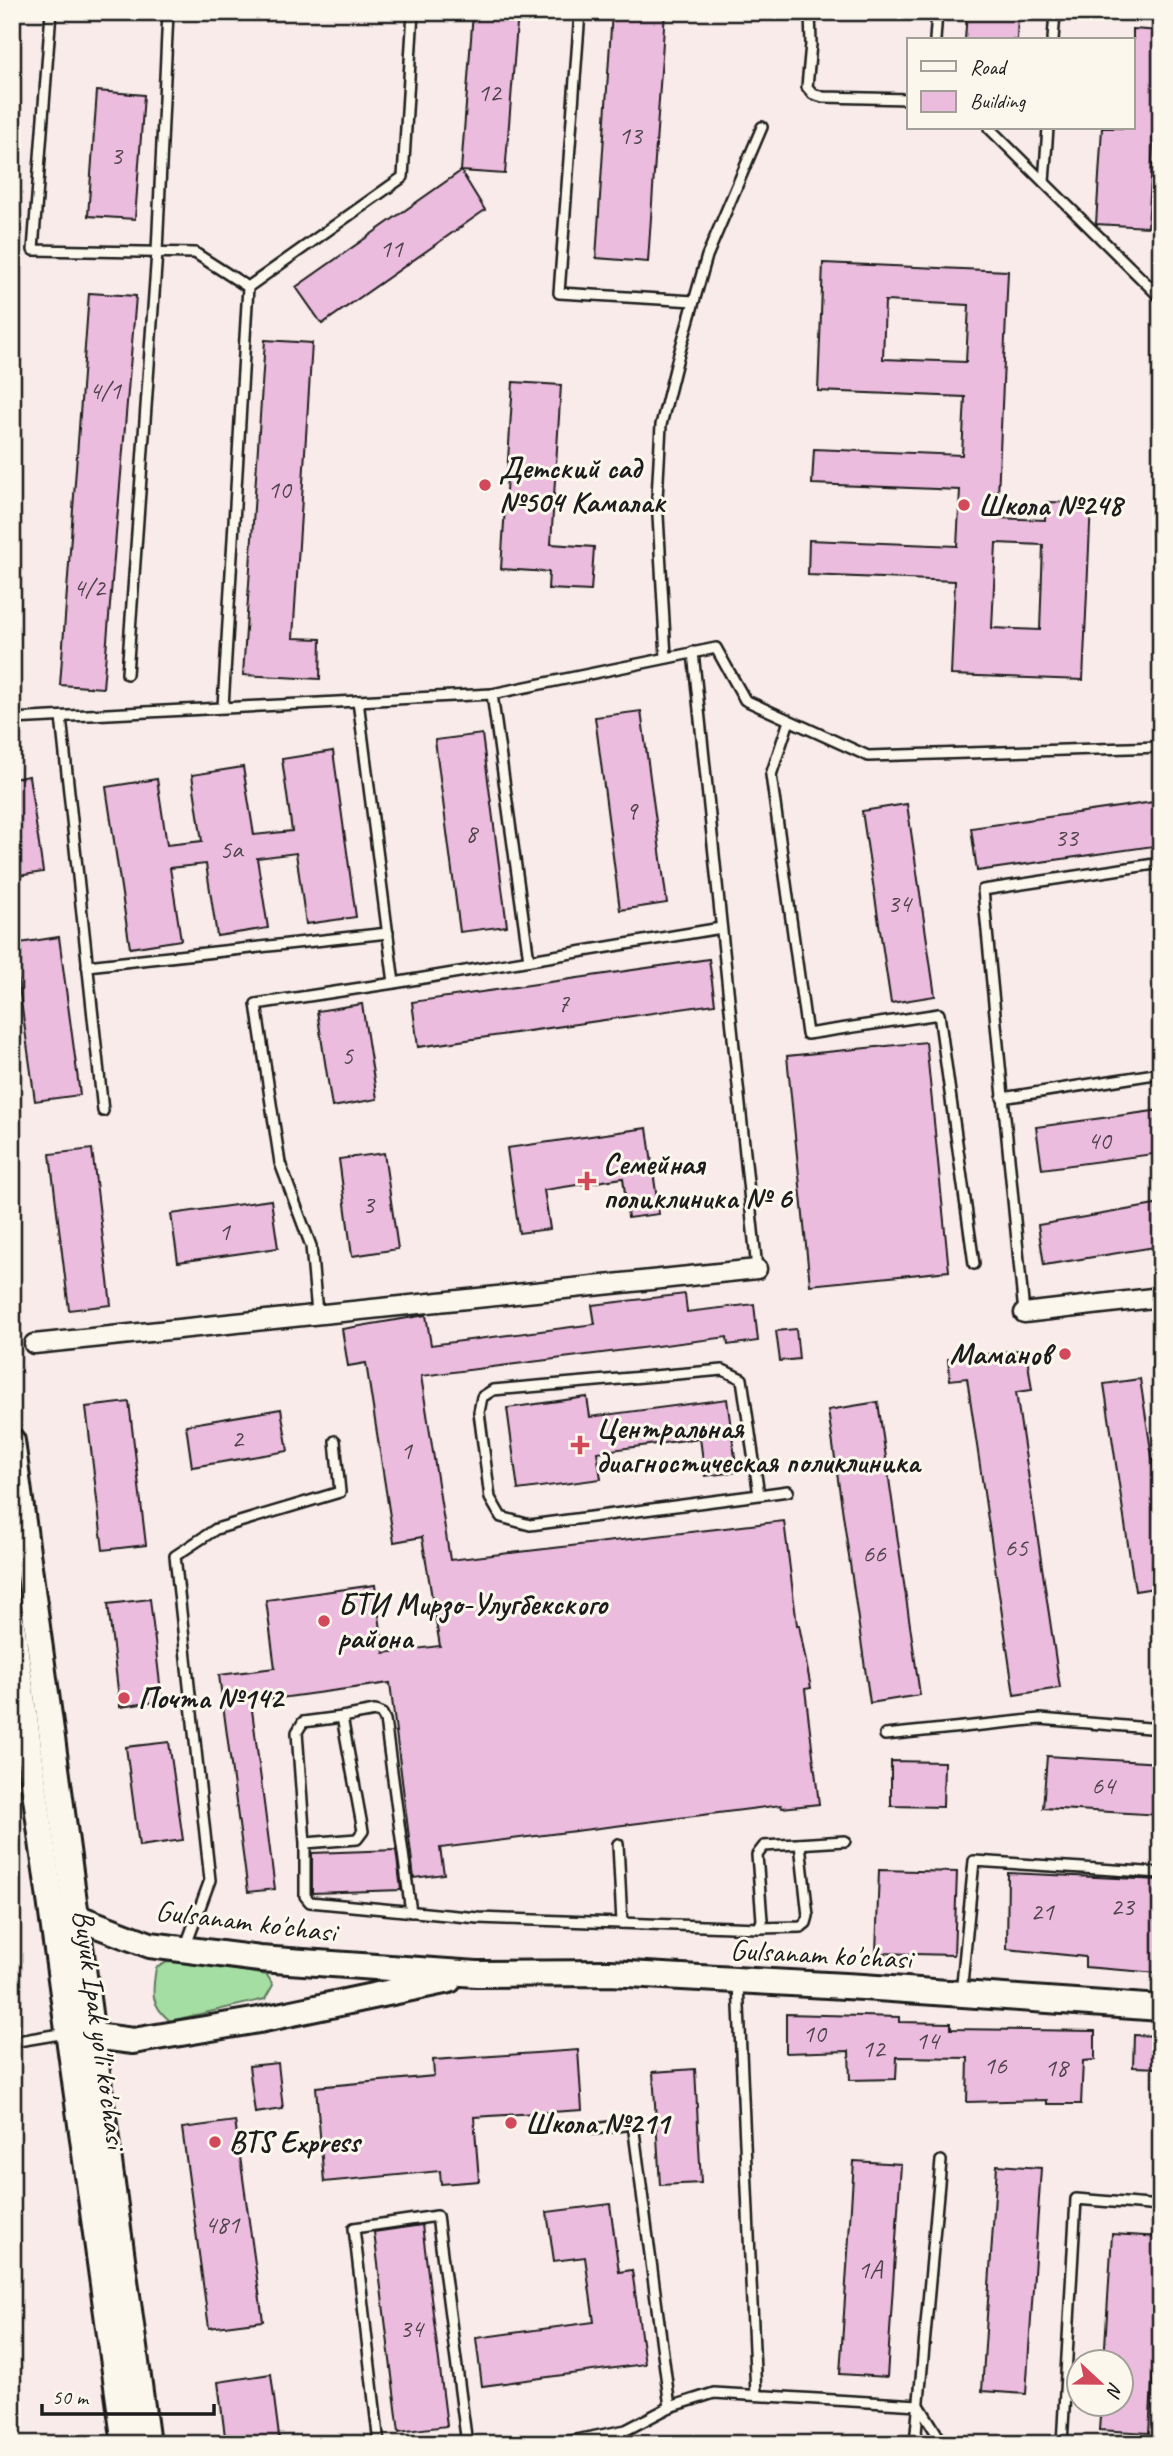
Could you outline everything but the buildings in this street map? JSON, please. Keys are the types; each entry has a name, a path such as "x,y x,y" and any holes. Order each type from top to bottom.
{"main road":[{"path":"12,1441 19,1632"},
{"name":"Buyuk Ipak yo'li ko'chasi","path":"19,1632 65,1918 125,2444"},
{"name":"Gulsanam ko'chasi","path":"65,1918 150,1945 260,1959 477,1974 610,1973 1161,2008"},
{"name":"Gulsanam ko'chasi","path":"80,2035 133,2041 259,2021 477,1974"},
{"name":"Buyuk Ipak yo'li ko'chasi","path":"80,2035 147,2444"}],"street":[{"path":"34,1343 757,1269"},
{"path":"1024,1313 1161,1297"}],"lane":[{"path":"51,12 33,250 195,253 248,287"},
{"path":"127,674 156,252 169,12"},
{"path":"248,287 403,177 413,12"},
{"path":"580,12 559,293 694,301"},
{"path":"810,12 811,44 807,87 813,94 823,97 907,99"},
{"path":"936,38 937,12"},
{"path":"1054,38 1055,12"},
{"path":"666,657 657,498 661,425 707,256 762,127"},
{"path":"991,130 1161,298"},
{"path":"1044,182 1048,130"},
{"path":"223,707 248,287"},
{"path":"12,719 492,694 716,648 745,700 868,756 1161,747"},
{"path":"693,652 757,1269"},
{"path":"492,694 529,960"},
{"path":"358,701 394,983"},
{"path":"61,717 103,1111"},
{"path":"789,722 771,775 807,1034 939,1014 974,1264"},
{"path":"1024,1313 983,890 1161,863"},
{"path":"317,1313 311,1246 280,1163 256,1004 721,928"},
{"path":"87,966 388,933"},
{"path":"1002,1098 1161,1073"},
{"path":"759,1495 742,1379 723,1370 494,1390 482,1397 479,1412 490,1498 501,1517 530,1525 759,1495 788,1491"},
{"path":"185,1950 210,1880 175,1556 216,1529 340,1492 335,1441"},
{"path":"411,1912 382,1714 375,1711 303,1722 297,1732 307,1900 411,1912 478,1919 801,1927 808,1916 800,1844"},
{"path":"305,1843 357,1839 363,1831 342,1717"},
{"path":"885,1735 1040,1719 1161,1729"},
{"path":"759,1928 762,1920 757,1855 760,1849 764,1846 845,1841"},
{"path":"618,1844 622,1923"},
{"path":"961,1994 974,1861 1161,1873"},
{"path":"737,1981 756,2395"},
{"path":"12,2023 14,2041 80,2035"},
{"path":"594,2129 633,2124 670,2407"},
{"path":"915,2444 941,2161"},
{"path":"1062,2444 1076,2199 1161,2206"},
{"path":"379,2444 354,2228 437,2216 467,2444"},
{"path":"556,2444 626,2430 670,2407 713,2393 919,2405"},
{"path":"919,2405 940,2439 967,2444"}],"green space":[{"path":"167,1962 195,1963 267,1975 273,1985 265,1999 170,2021 159,2009 153,1991 156,1968"}],"place":[{"name":"Детский сад №504 Камалак","path":"485,485"},
{"name":"Школа №248","path":"964,505"},
{"name":"Семейная поликлиника № 6","path":"587,1181"},
{"name":"Маманов","path":"1065,1354"},
{"name":"Центральная диагностическая поликлиника","path":"580,1445"},
{"name":"БТИ Мирзо-Улугбекского района","path":"324,1621"},
{"name":"Почта №142","path":"124,1698"},
{"name":"Школа №211","path":"511,2123"},
{"name":"BTS Express","path":"215,2142"}]}
